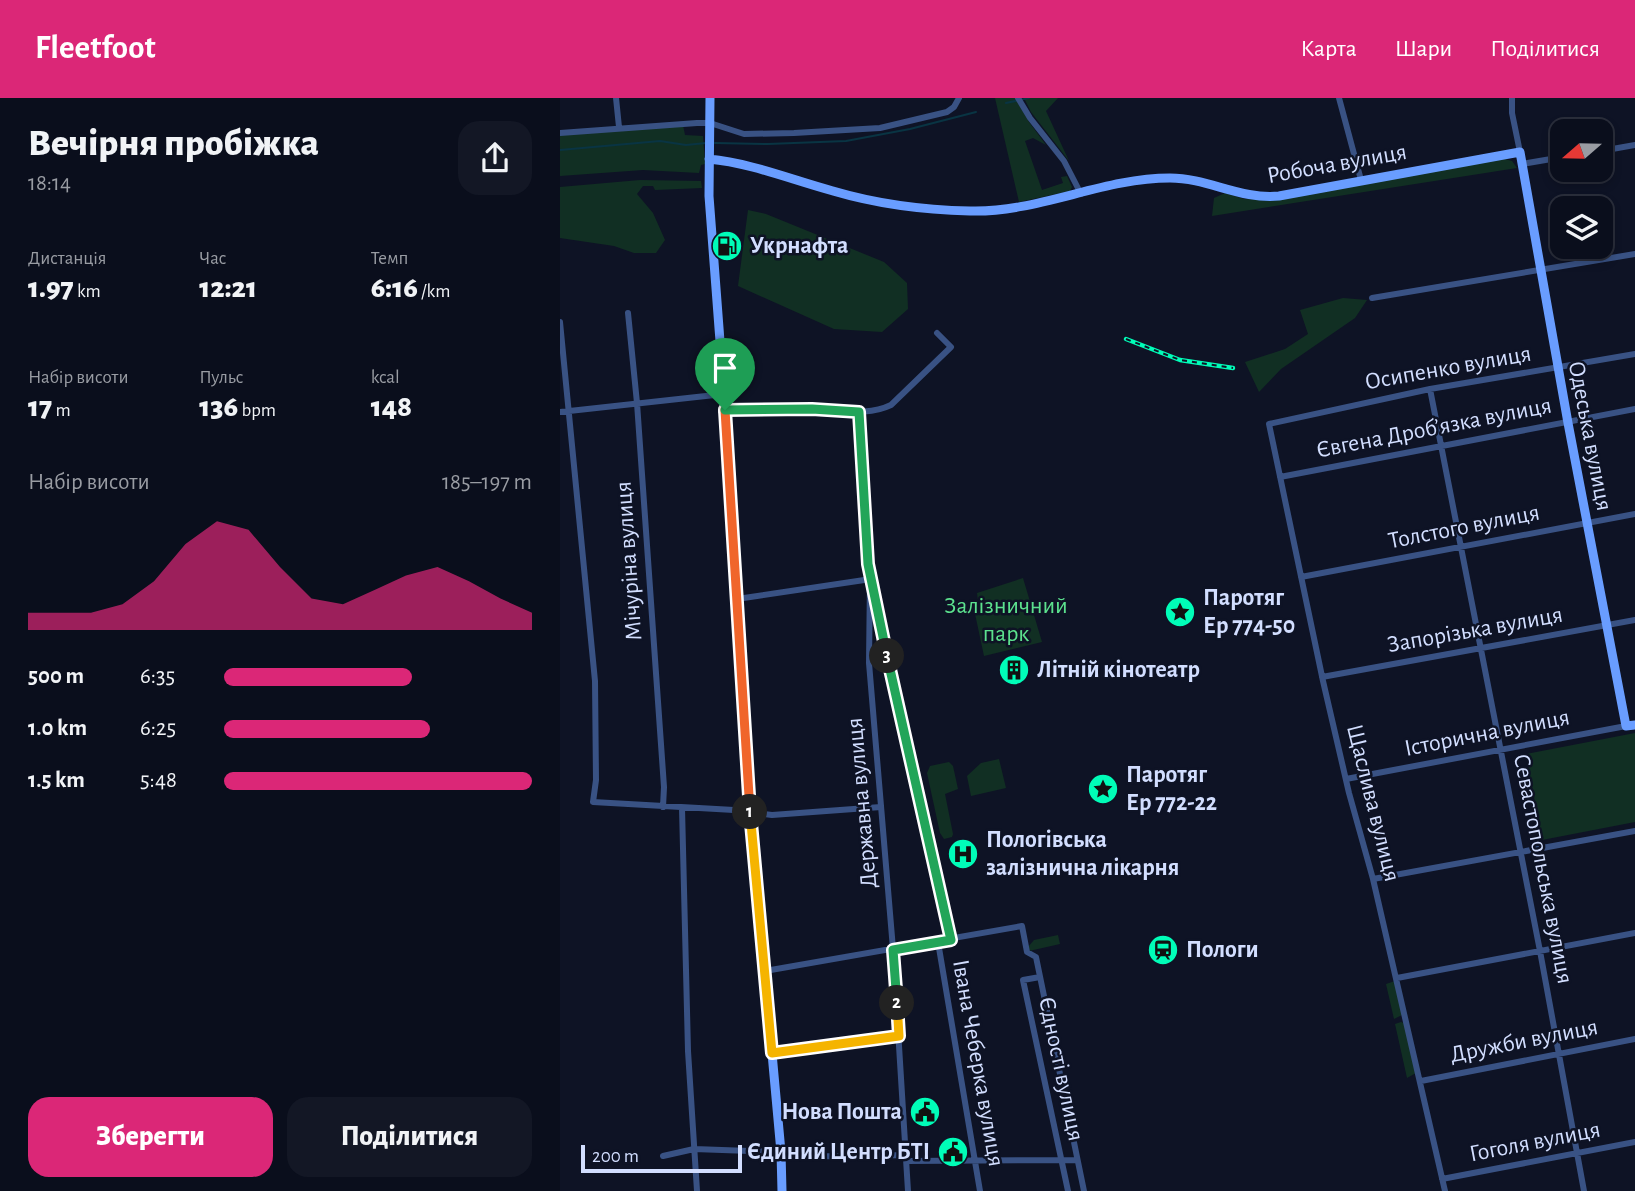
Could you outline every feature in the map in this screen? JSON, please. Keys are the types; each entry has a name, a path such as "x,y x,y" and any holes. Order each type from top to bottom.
{"street":[{"path":"617,98 619,127"},
{"path":"710,98 710,211 750,812 782,1191"},
{"path":"560,133 710,122 744,134 880,128 947,112 954,107 958,98"},
{"path":"1018,98 1064,161 1081,194"},
{"path":"1339,98 1361,180"},
{"path":"1512,98 1520,152"},
{"path":"1614,149 1635,145"},
{"name":"Робоча вулиця","path":"709,159 871,201 952,211 997,211 1142,181 1178,178 1266,197 1520,152"},
{"name":"Одеська вулиця","path":"1520,152 1606,625 1631,726"},
{"path":"1522,164 1550,159"},
{"path":"1372,298 1635,254"},
{"name":"Мічуріна вулиця","path":"628,313 637,403 663,774 663,807"},
{"path":"560,321 564,411 595,681 596,780 593,802 750,812 772,816 881,807"},
{"path":"725,410 812,409 859,412 891,405 951,347 937,333"},
{"name":"Осипенко вулиця","path":"1269,424 1430,389 1635,354"},
{"name":"Севастопольська вулиця","path":"1430,389 1584,1191"},
{"path":"564,411 724,394"},
{"name":"Євгена Дроб’язка вулиця","path":"1280,477 1635,409"},
{"name":"Державна вулиця","path":"859,412 870,578 869,656 893,950 908,1191"},
{"name":"Щаслива вулиця","path":"1269,424 1322,677 1346,779 1374,879 1445,1191"},
{"name":"Толстого вулиця","path":"1301,578 1635,514"},
{"path":"737,599 870,578"},
{"name":"Івана Чеберка вулиця","path":"870,578 951,940"},
{"name":"Запорізька вулиця","path":"1322,677 1635,620"},
{"name":"Історична вулиця","path":"1346,779 1631,726"},
{"path":"681,808 688,1051 697,1191"},
{"path":"1374,879 1635,831"},
{"path":"765,971 1022,926 1027,952 1036,957 1040,977"},
{"path":"1397,978 1635,933"},
{"name":"Івана Чеберка вулиця","path":"938,942 980,1191"},
{"name":"Єдності вулиця","path":"1068,1191 1023,980 1040,977 1084,1191"},
{"path":"772,1053 899,1036"},
{"name":"Дружби вулиця","path":"1421,1080 1635,1039"},
{"name":"Гоголя вулиця","path":"1443,1179 1635,1142"},
{"path":"663,1156 694,1149 781,1155 975,1161 1077,1160"}],"green space":[{"path":"995,98 1015,98 1046,145 1033,138 1025,141 1042,190 1063,183 1061,177 1067,176 1072,187 1070,191 1019,202"},
{"path":"1024,98 1058,98 1046,111 1069,161 1031,112"},
{"path":"683,125 685,135 703,136 705,164 701,165 699,173 643,170 560,176 560,135"},
{"path":"1501,158 1512,161 1517,168 1212,216 1214,198 1225,193 1244,199 1271,200"},
{"path":"640,180 701,181 702,188 655,190 653,186 643,186 637,194 653,213 665,240 656,253 634,253 614,246 560,238 560,187"},
{"path":"748,210 766,214 884,262 907,283 908,309 882,332 834,329 738,286"},
{"path":"1343,298 1367,300 1355,318 1281,369 1259,392 1245,362 1285,349 1308,334 1300,310"},
{"name":"Залізничний парк","path":"1023,578 1042,642 984,656 974,609 978,601 977,593"},
{"path":"1635,733 1635,822 1542,840 1526,754"},
{"path":"999,759 1006,788 971,796 967,776 981,763"},
{"path":"949,762 953,766 958,789 945,794 953,834 952,837 944,839 940,833 927,773 930,766"},
{"path":"1058,935 1060,944 1029,951 1028,947 1034,940"},
{"path":"1395,981 1402,1015 1394,1019 1386,984"},
{"path":"1404,1023 1416,1073 1407,1078 1395,1024"}],"waterway":[{"path":"1006,103 1029,98"},
{"path":"715,143 846,141 910,129 976,112"},
{"path":"560,150 660,141 686,145 706,143"}],"railway":[{"path":"1126,339 1180,360 1233,368"}],"place":[{"name":"Укрнафта","path":"727,246"},
{"name":"Паротяг Ер 774-50","path":"1180,612"},
{"name":"Літній кінотеатр","path":"1014,670"},
{"name":"Паротяг Ер 772-22","path":"1103,789"},
{"name":"Пологівська залізнична лікарня","path":"963,854"},
{"name":"Пологи","path":"1163,950"},
{"name":"Нова Пошта","path":"925,1112"},
{"name":"Єдиний Центр БТІ","path":"953,1152"}],"route":[{"path":"834,409 859,412 870,578 951,940 893,950 899,1036 772,1053 750,812 725,410 834,409"}]}
